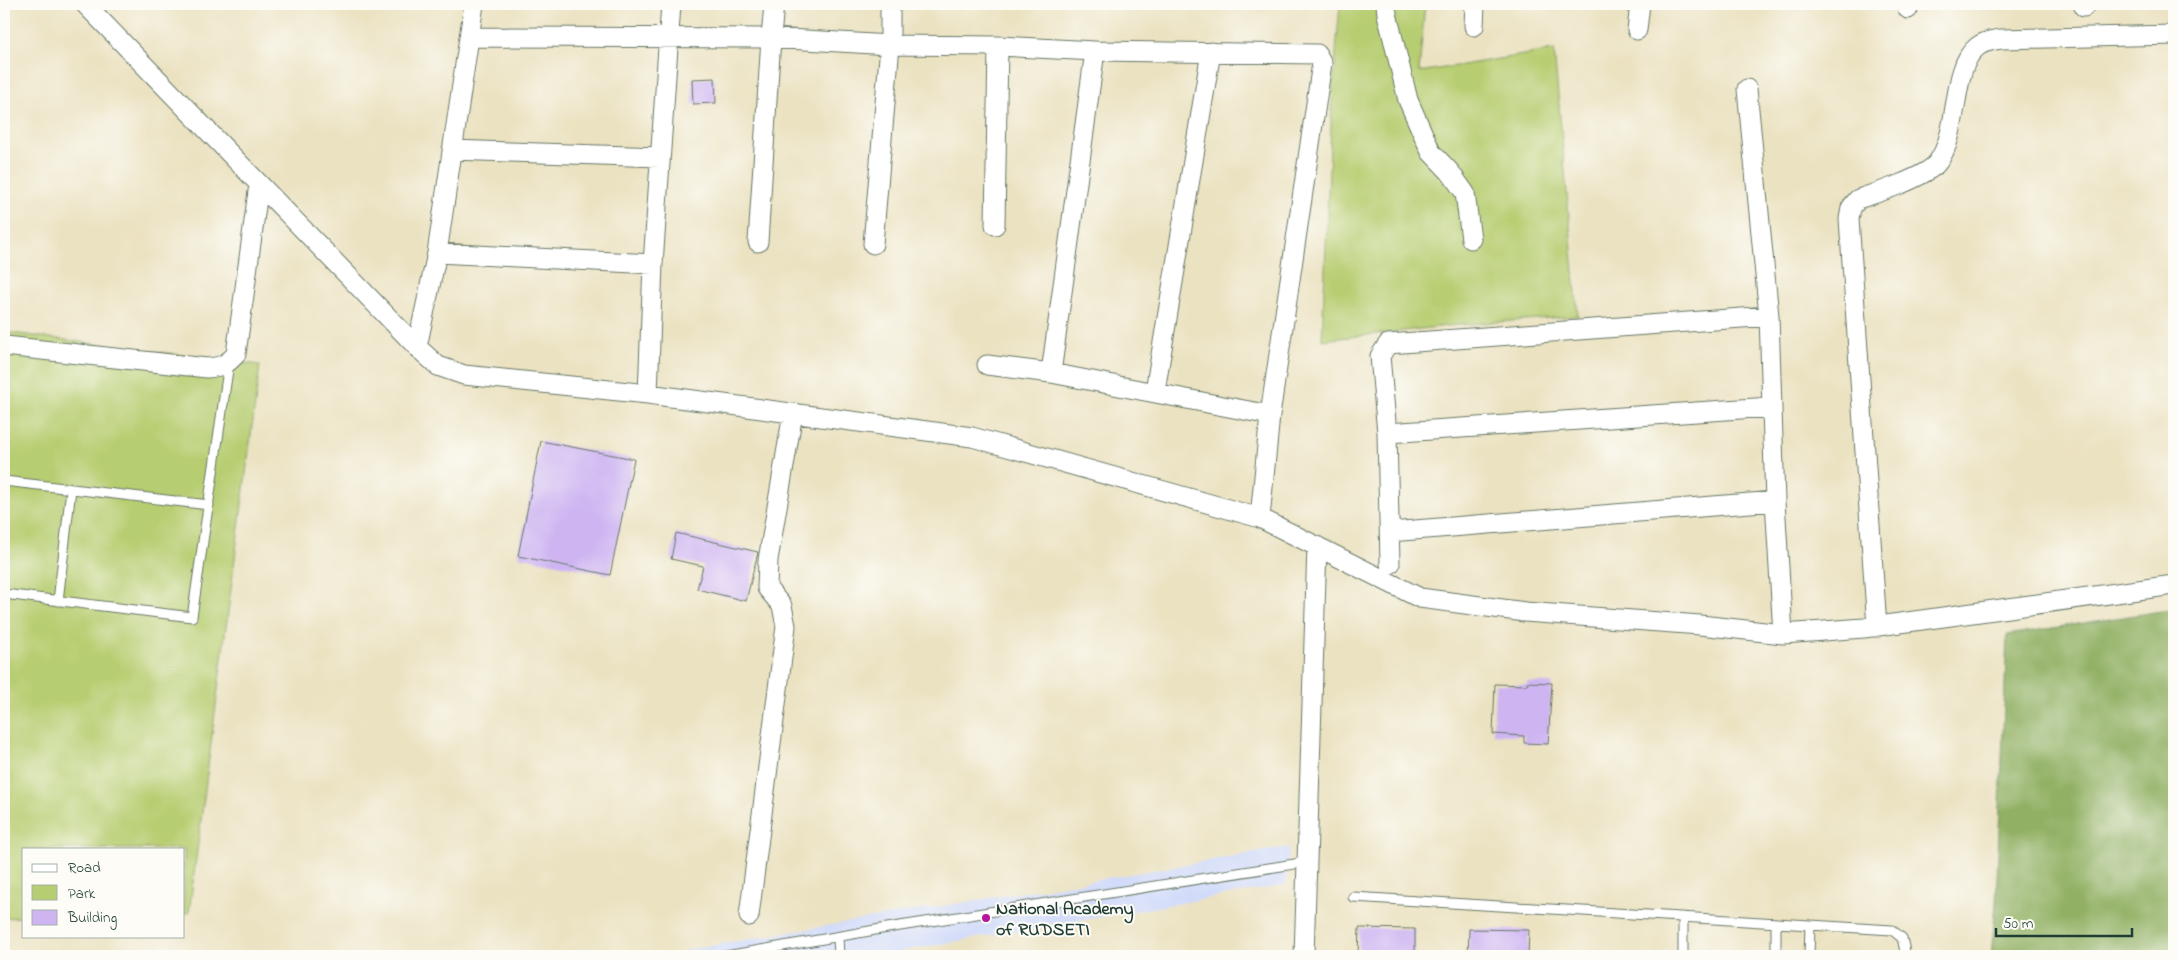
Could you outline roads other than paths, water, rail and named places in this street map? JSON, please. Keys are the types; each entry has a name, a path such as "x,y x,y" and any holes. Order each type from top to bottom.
{"street":[{"path":"85,4 417,347 438,366 464,375 648,394 972,437 1260,518 1420,598 1525,612 1700,625 1783,634 1877,627 2174,585"},
{"path":"417,347 437,253 474,4"},
{"path":"648,394 653,264 671,4"},
{"path":"758,242 774,4"},
{"path":"873,244 890,45 890,4"},
{"path":"1386,4 1408,100 1431,152 1450,172 1465,193 1471,239"},
{"path":"1474,26 1475,4"},
{"path":"1637,30 1640,4"},
{"path":"1877,627 1849,219 1851,208 1858,199 1922,174 1936,165 1945,151 1965,60 1976,47 2002,38 2174,35"},
{"path":"470,37 771,38 890,45 998,46 1095,51 1317,54 1322,64 1270,415 1260,518"},
{"path":"995,225 998,46"},
{"path":"1051,373 1095,51"},
{"path":"1155,392 1211,52"},
{"path":"1747,89 1768,316 1770,407 1783,634"},
{"path":"452,150 660,157"},
{"path":"5,346 207,368 220,367 229,362 236,354 259,184"},
{"path":"437,253 653,264"},
{"path":"1390,564 1387,433 1380,356 1388,344 1768,316"},
{"path":"987,365 1051,373 1270,415"},
{"path":"1387,433 1770,407"},
{"path":"749,916 786,626 782,606 767,588 768,560 793,413"},
{"path":"1390,532 1775,501"},
{"path":"1304,956 1317,546"}],"lane":[{"path":"4,594 192,617 229,362"},
{"path":"4,481 208,505"},
{"path":"58,600 71,489"},
{"path":"726,956 1307,862"},
{"path":"1353,897 1892,930 1902,938 1906,956"},
{"path":"1683,917 1683,956"},
{"path":"1776,923 1776,956"},
{"path":"1809,956 1810,925"},
{"path":"838,937 839,956"}],"place":[{"name":"National Academy of RUDSETI","path":"986,918"}]}
